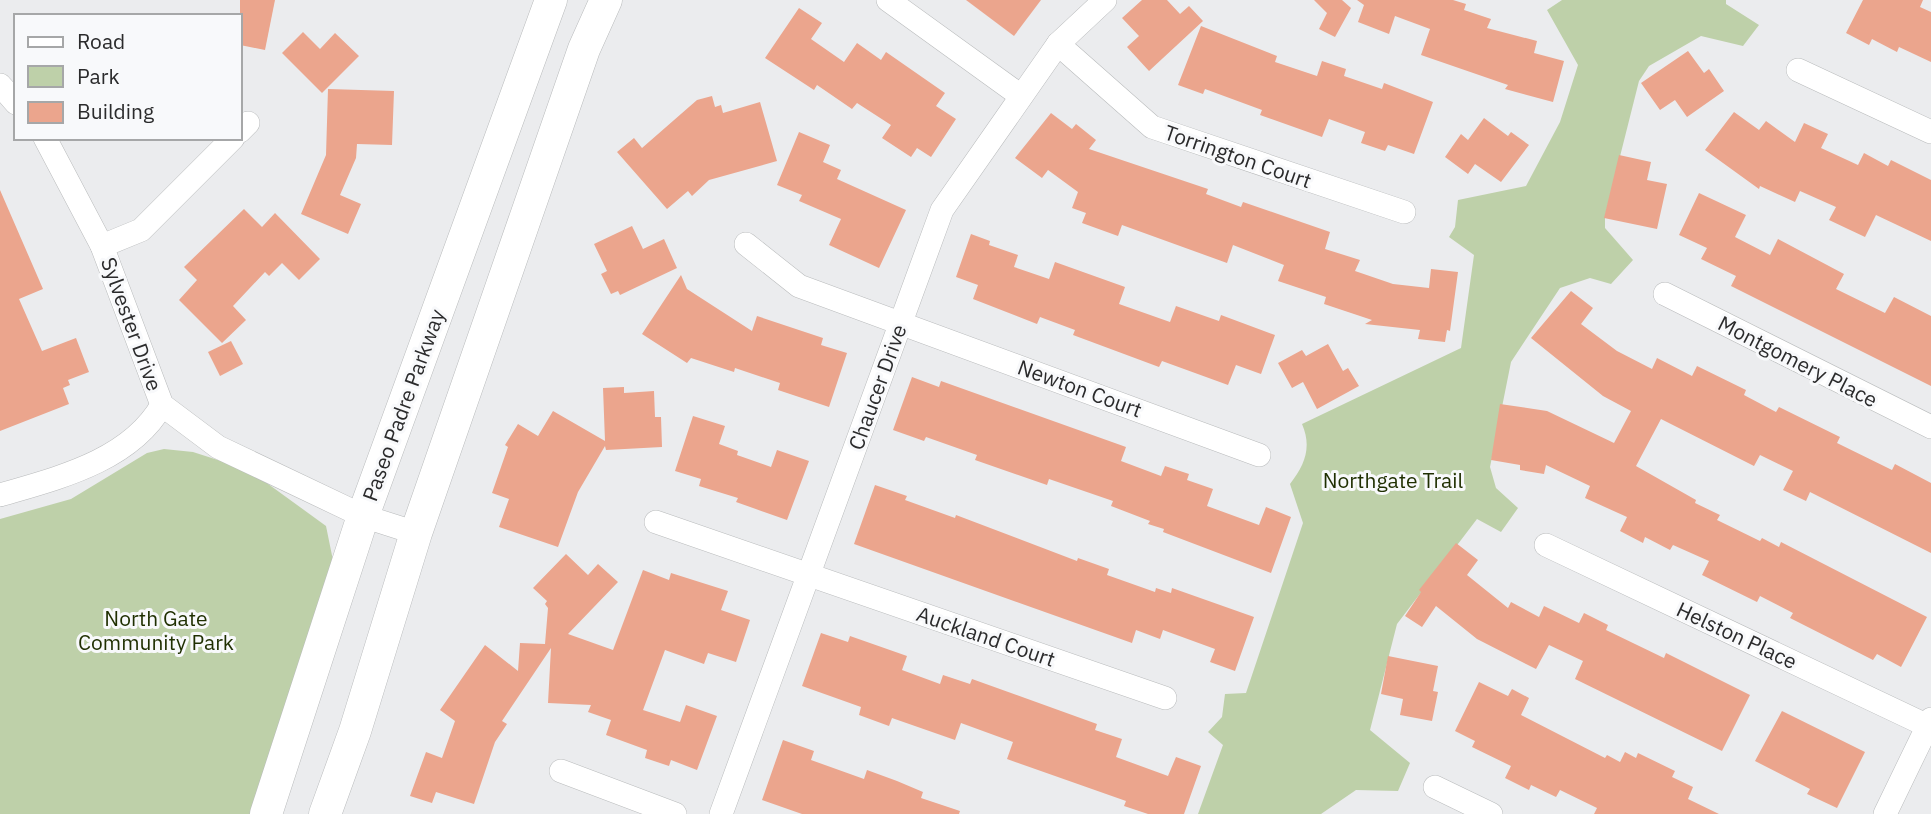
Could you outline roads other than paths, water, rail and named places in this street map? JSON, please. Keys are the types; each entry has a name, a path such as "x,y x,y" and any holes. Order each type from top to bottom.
{"main road":[{"name":"Paseo Padre Parkway","path":"266,814 363,516 551,0"},
{"path":"325,814 355,731 416,533 584,49 606,0"}],"street":[{"path":"888,0 1021,96"},
{"name":"Chaucer Drive","path":"721,814 942,210 1058,44 1105,0"},
{"name":"Torrington Court","path":"1058,44 1152,127 1404,212"},
{"path":"1798,70 1931,132"},
{"path":"0,85 14,101"},
{"name":"Sylvester Drive","path":"47,140 102,246 162,405 218,447 363,516 416,533"},
{"path":"102,246 141,230 231,140"},
{"name":"Newton Court","path":"746,244 799,286 1259,455"},
{"name":"Montgomery Place","path":"1665,294 1931,427"},
{"path":"0,495 74,474 142,433 162,405"},
{"name":"Auckland Court","path":"656,522 1165,698"},
{"name":"Helston Place","path":"1546,545 1929,722"},
{"path":"1885,814 1929,722"},
{"path":"561,771 675,814"},
{"path":"1435,787 1491,814"}],"park label":[{"name":"Northgate Trail","path":"1393,480"},
{"name":"North Gate Community Park","path":"156,630"}]}
